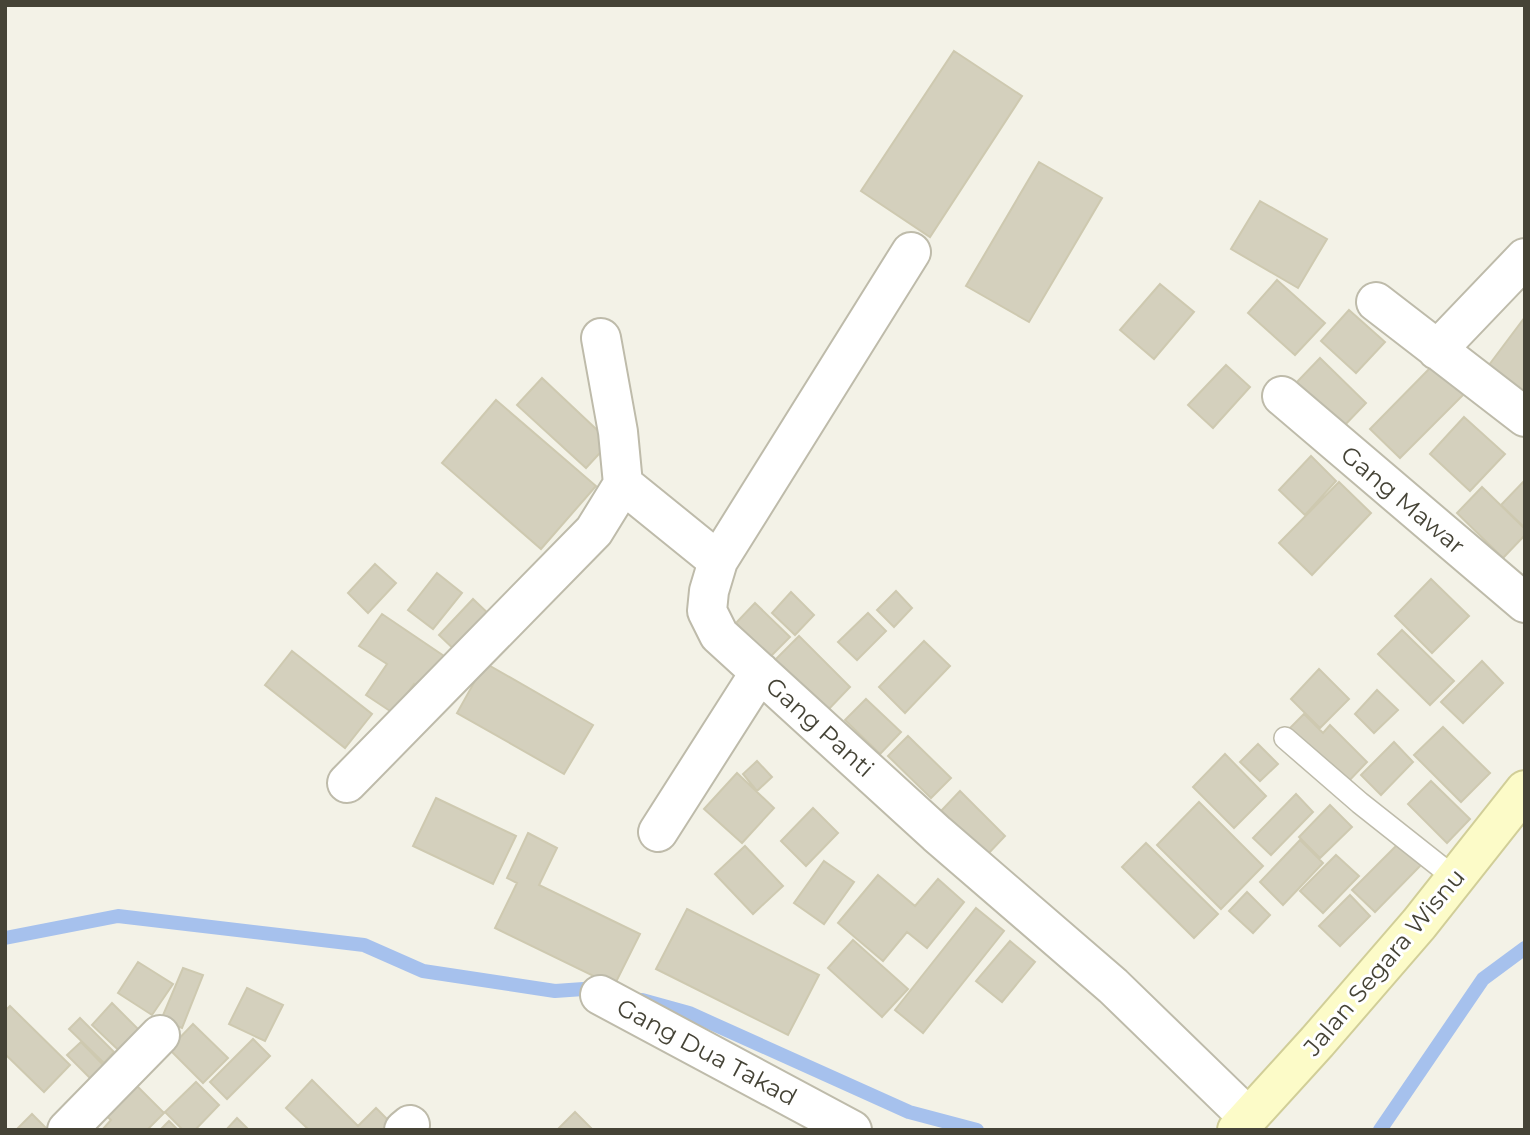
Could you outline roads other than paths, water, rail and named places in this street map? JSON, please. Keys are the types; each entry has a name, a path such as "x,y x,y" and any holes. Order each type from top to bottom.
{"street":[{"name":"Gang Panti","path":"911,252 718,561 709,591 707,611 719,635 937,834 1113,986 1243,1123"},
{"path":"1437,350 1525,258"},
{"path":"1376,302 1525,417"},
{"path":"348,783 594,531 623,484 618,432 601,338"},
{"name":"Gang Mawar","path":"1282,396 1525,603"},
{"path":"623,484 718,561"},
{"path":"658,832 760,672"},
{"name":"Jalan Segara Wisnu","path":"1243,1123 1318,1042 1419,924 1525,790"},
{"name":"Gang Dua Takad","path":"600,995 852,1130"},
{"path":"67,1130 160,1035"}],"lane":[{"path":"1285,738 1360,803 1456,878"}],"waterway":[{"path":"5,938 118,916 364,945 423,971 555,991 598,988"},
{"path":"1380,1130 1483,979 1525,948"},
{"path":"642,1000 689,1013 909,1112 977,1130"}]}
